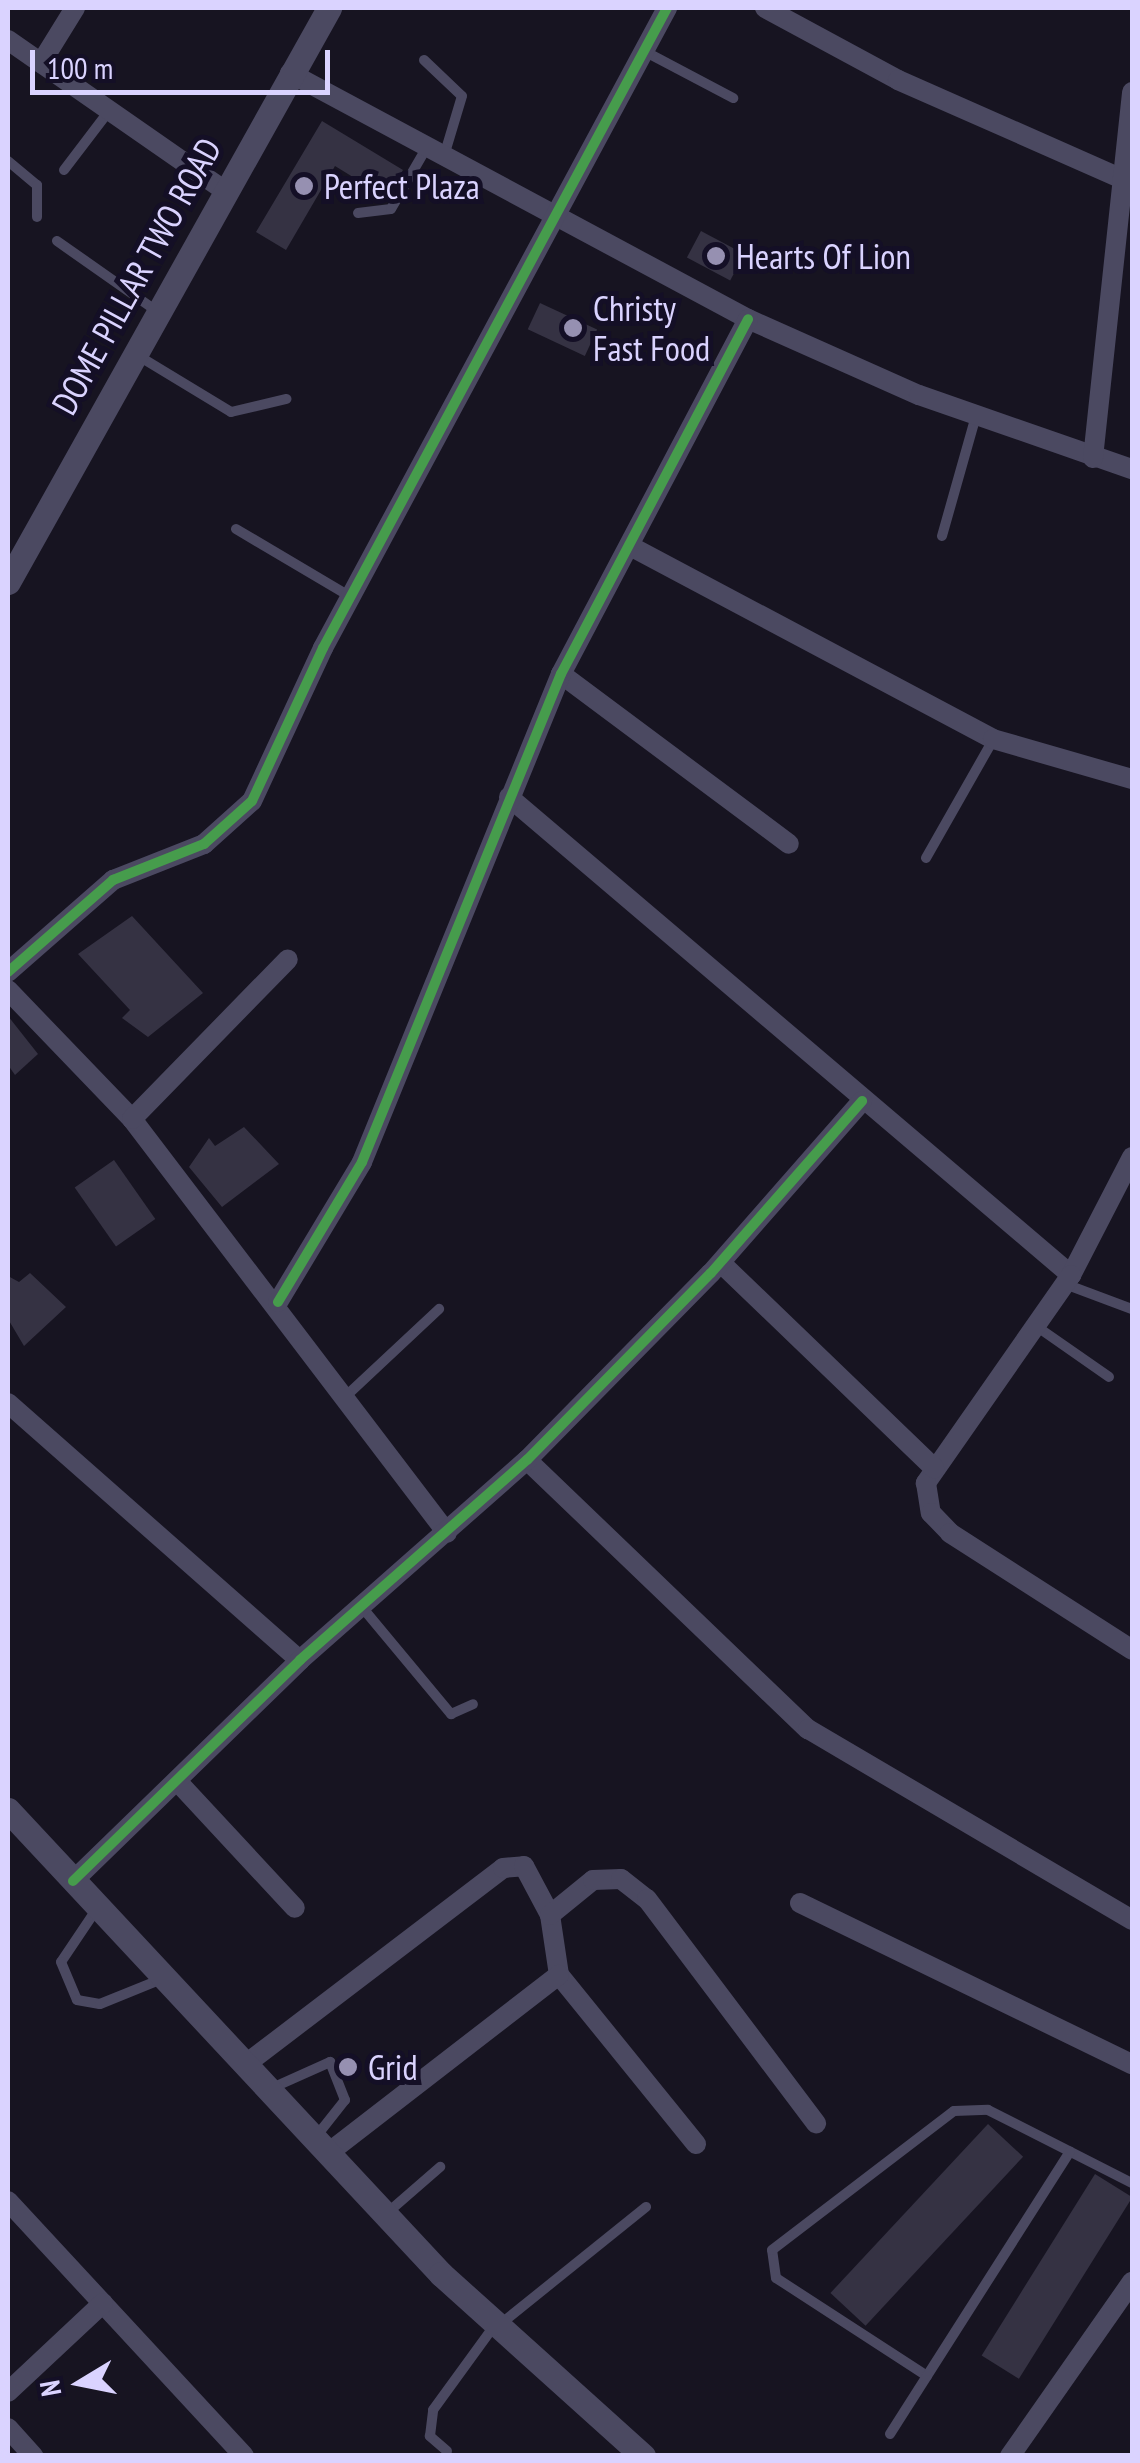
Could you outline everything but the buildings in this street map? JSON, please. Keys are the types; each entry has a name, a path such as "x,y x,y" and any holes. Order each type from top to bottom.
{"street":[{"path":"41,62 75,8"},
{"name":"DOME PILLAR TWO ROAD","path":"8,582 155,310 329,8"},
{"path":"8,972 113,880 234,823 554,214 667,8"},
{"path":"765,8 898,80 1120,178"},
{"path":"8,40 224,190"},
{"path":"290,73 748,319 976,416 1132,469"},
{"path":"1092,458 1132,92"},
{"path":"278,1302 362,1162 561,674 748,319"},
{"path":"630,546 994,739 1132,779"},
{"path":"561,674 789,844"},
{"path":"509,797 1068,1279"},
{"path":"132,1119 288,959"},
{"path":"8,990 132,1119 278,1302 446,1533"},
{"path":"73,1881 300,1660 527,1460 721,1262 862,1102"},
{"path":"1132,1157 1068,1279 934,1468 926,1499 950,1533 1132,1650"},
{"path":"721,1262 934,1468"},
{"path":"8,1403 300,1660"},
{"path":"527,1460 808,1729 1132,1920"},
{"path":"177,1781 296,1908"},
{"path":"8,1810 385,2215 495,2327 643,2456"},
{"path":"246,2064 503,1868 524,1866 550,1915 560,1976 696,2144"},
{"path":"550,1915 593,1880 621,1879 647,1899 816,2123"},
{"path":"800,1904 1132,2064"},
{"path":"321,2146 560,1976"},
{"path":"8,2201 244,2456"},
{"path":"1010,2456 1131,2288"},
{"path":"8,2392 103,2303"},
{"path":"8,2428 33,2456"}],"lane":[{"path":"643,50 734,98"},
{"path":"358,214 390,209 435,152 462,96 424,60"},
{"path":"64,170 110,110"},
{"path":"8,161 37,185 37,218"},
{"path":"57,241 155,310"},
{"path":"133,352 231,412 286,399"},
{"path":"942,536 976,416"},
{"path":"236,530 352,598"},
{"path":"926,858 994,739"},
{"path":"1068,1279 1132,1309"},
{"path":"345,1397 438,1309"},
{"path":"1036,1326 1109,1377"},
{"path":"362,1606 451,1714 473,1704"},
{"path":"98,1907 61,1962 77,2000 100,2004 165,1978"},
{"path":"269,2090 330,2062 346,2100 321,2146"},
{"path":"927,2376 776,2278 772,2250 940,2116 988,2110 1132,2182"},
{"path":"890,2434 1070,2151"},
{"path":"385,2215 440,2167"},
{"path":"447,2451 430,2436 433,2410 495,2327 646,2207"}],"cycle path":[{"path":"8,972 113,880 204,844 252,801 323,648 667,8"},
{"path":"278,1302 362,1162 561,674 748,319"},
{"path":"73,1881 300,1660 527,1460 711,1273 862,1101"}],"place":[{"name":"Perfect Plaza","path":"304,186"},
{"name":"Hearts Of Lion","path":"716,256"},
{"name":"Christy Fast Food","path":"573,328"},
{"name":"Grid","path":"348,2067"}]}
